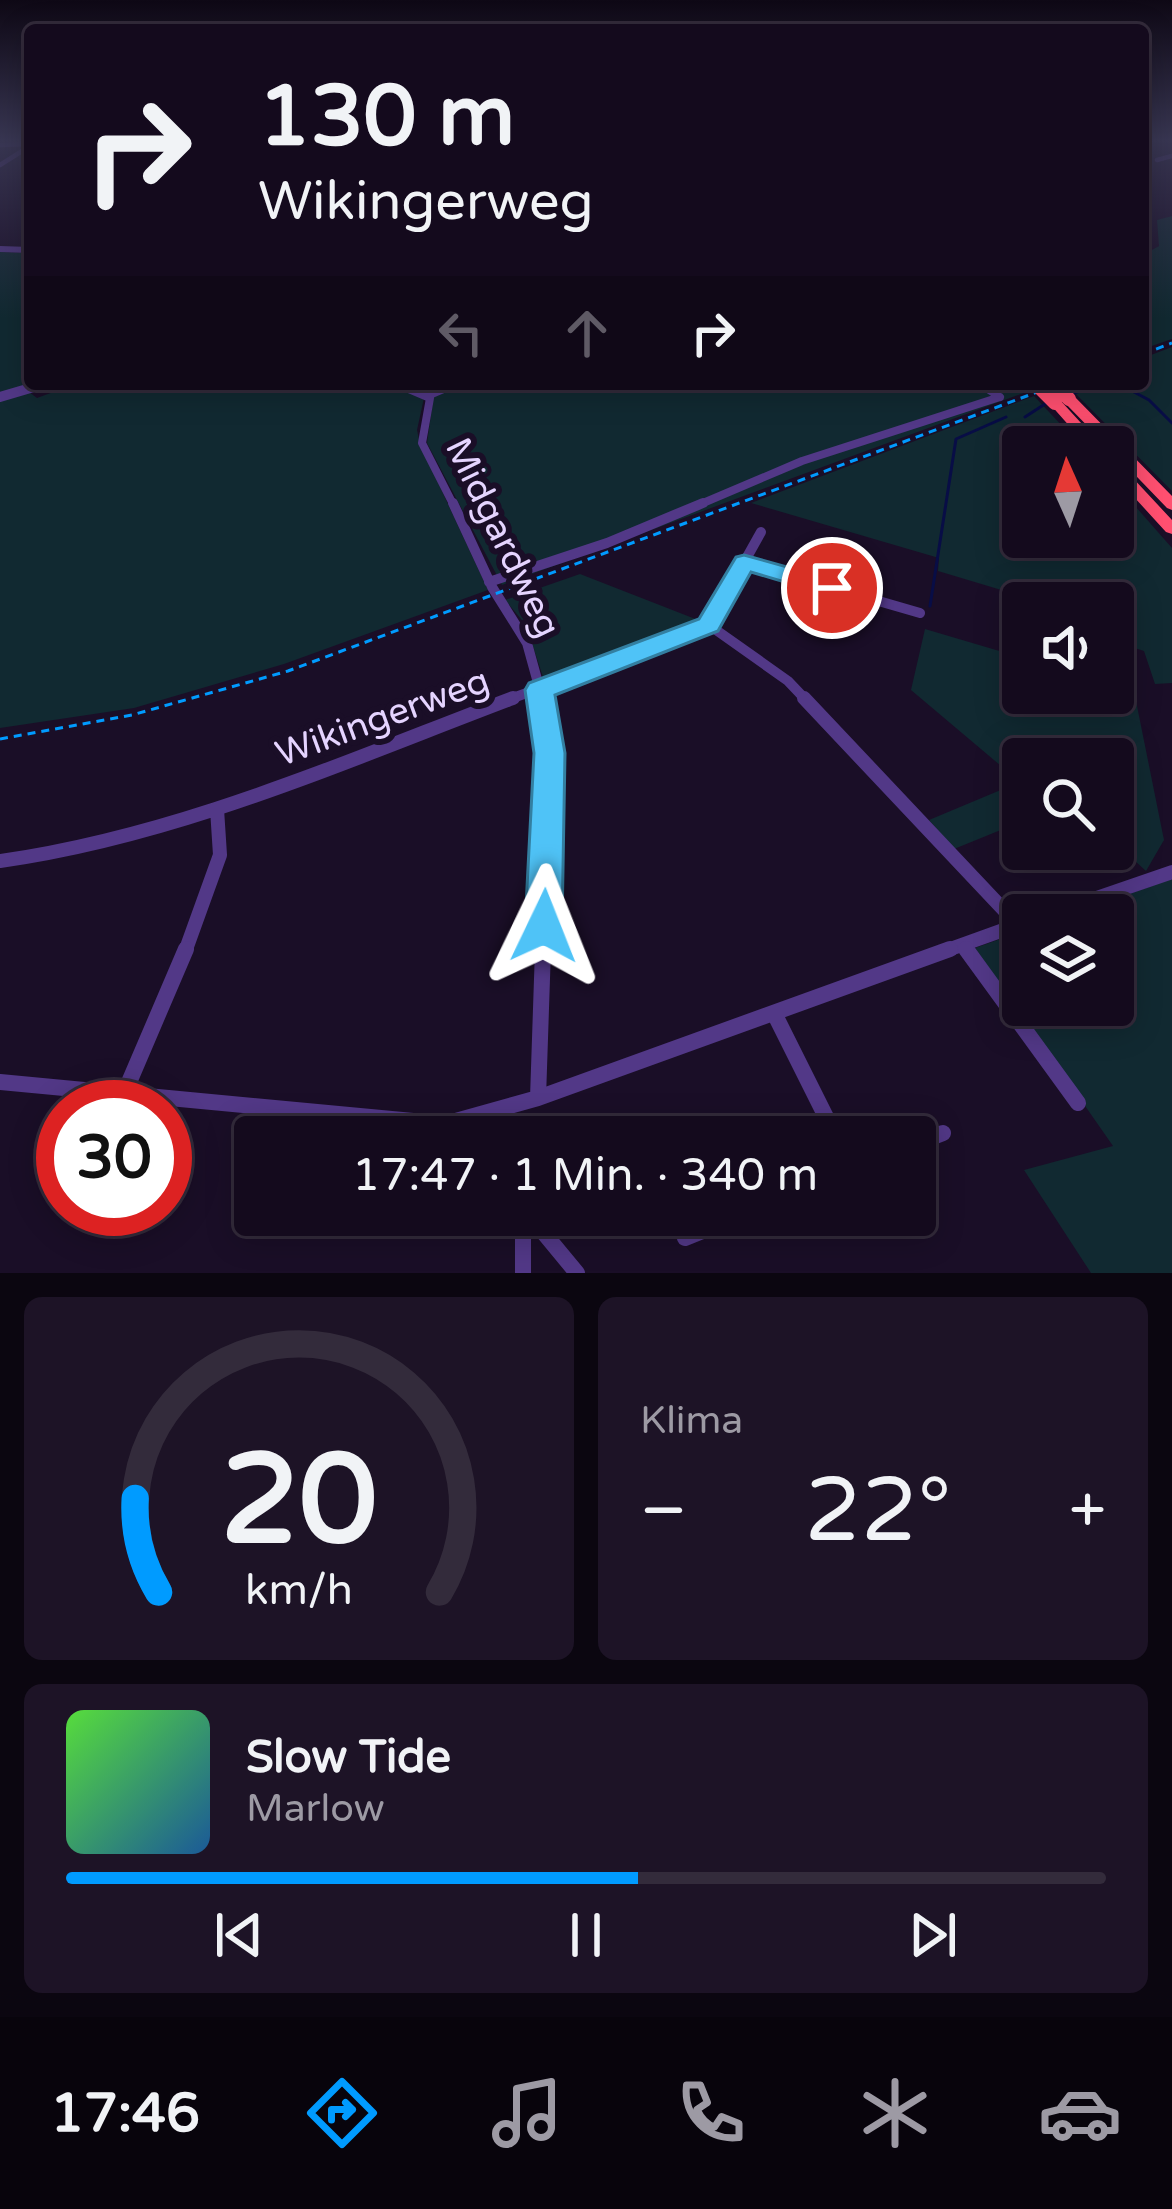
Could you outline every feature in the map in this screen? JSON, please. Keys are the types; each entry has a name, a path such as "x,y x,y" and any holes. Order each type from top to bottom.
{"highway":[{"path":"1045,390 1172,505"},
{"path":"1057,390 1080,426"},
{"path":"1134,488 1172,529"}],"street":[{"name":"Midgardweg","path":"412,390 427,396 422,443 488,570 489,582 519,626 540,690 550,753 538,1098"},
{"path":"427,396 441,390"},
{"path":"489,582 607,543 802,461 1000,398 989,390"},
{"path":"761,532 709,625 788,681 1002,905"},
{"path":"744,562 920,614"},
{"name":"Wikingerweg","path":"0,861 64,852 217,809 709,625"},
{"path":"130,1080 210,893 220,855 217,809"},
{"path":"1108,894 1172,872"},
{"path":"489,1116 1002,931"},
{"path":"963,945 1078,1103"},
{"path":"774,1013 826,1116"},
{"path":"0,1082 36,1085"},
{"path":"192,1101 324,1116"},
{"path":"936,1136 943,1133"},
{"path":"524,1273 525,1236"},
{"path":"544,1236 577,1273"},
{"path":"686,1238 691,1236"}],"shaded area":[{"path":"1172,216 1172,339 1149,347 1149,252 1159,246 1157,220"},
{"path":"0,252 24,253 24,386 0,394"},
{"path":"1172,347 1172,491 1134,453 1134,426 1108,426 1072,390 1149,390 1149,356"},
{"path":"405,390 424,398 417,430 420,444 488,590 284,664 134,708 0,728 0,401 29,392 37,398 56,391"},
{"path":"424,390 1029,391 502,585 427,443 434,394"},
{"path":"1034,396 1062,426 1002,426 1002,558 1134,558 1134,505 1172,548 1172,683 1155,684 1144,651 1134,648 1134,582 1002,582 1002,590 938,571 939,558 751,503"},
{"path":"580,574 698,620 544,680 526,625 505,600"},
{"path":"925,629 1002,652 1002,714 1134,714 1134,691 1164,840 1146,871 1134,860 1134,738 1002,738 1002,767 911,690"},
{"path":"1002,790 1002,830 954,849 929,820"},
{"path":"1172,879 1172,1273 1091,1273 1024,1170 1113,1146 1029,1026 1134,1026 1134,894 1129,894"},
{"path":"1002,938 1002,987 975,948"}],"waterway":[{"path":"1074,393 1083,390"},
{"path":"1130,390 1149,400 1172,423"},
{"path":"1025,417 1048,402"},
{"path":"930,606 956,439 1006,417"}],"railway":[{"path":"1149,352 1172,343"},
{"path":"0,739 132,715 288,671 1043,390"}],"route":[{"path":"544,926 550,753 540,690 709,625 744,562 832,588"}]}
